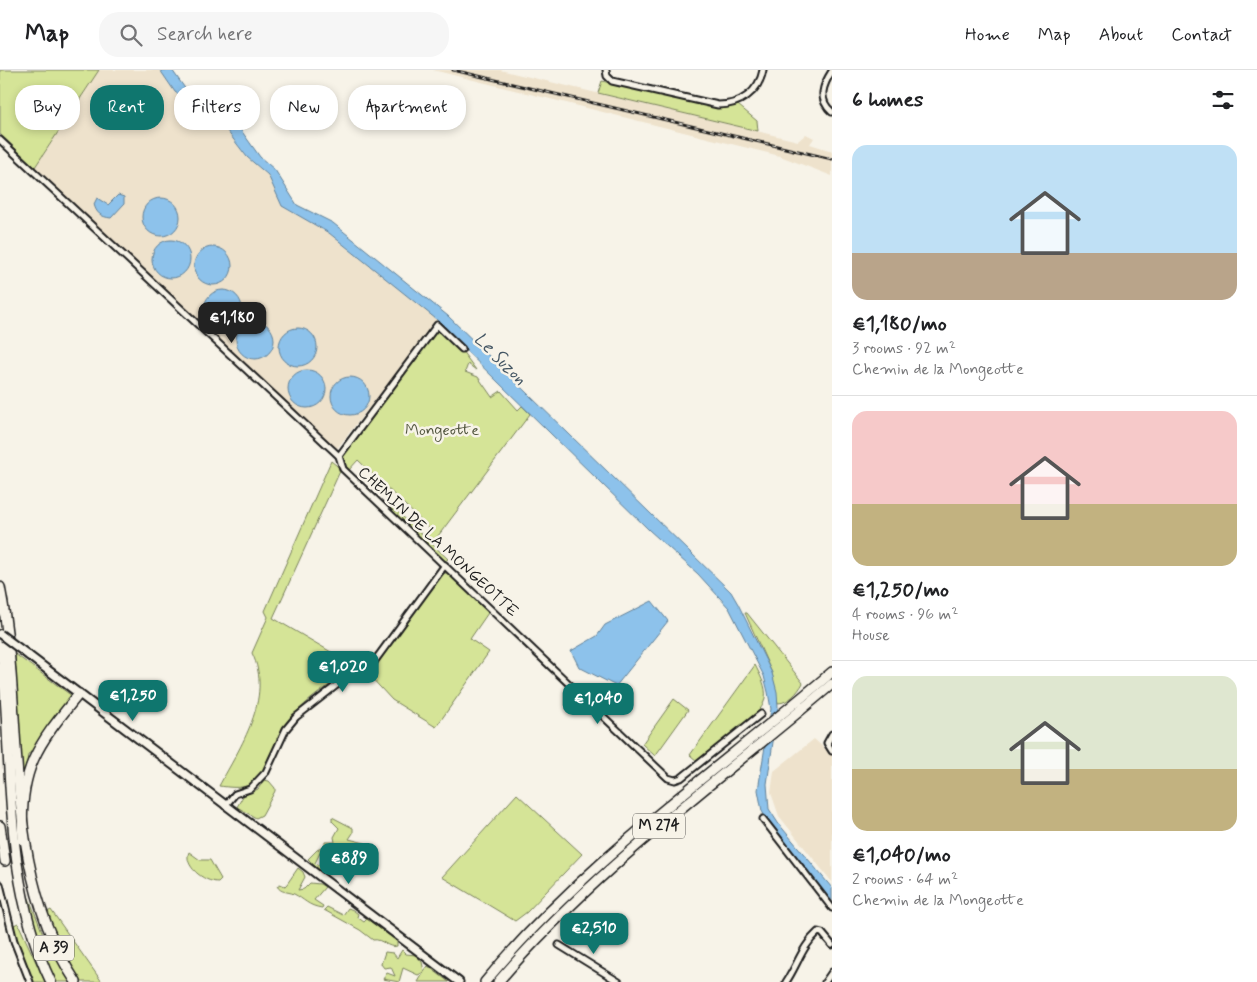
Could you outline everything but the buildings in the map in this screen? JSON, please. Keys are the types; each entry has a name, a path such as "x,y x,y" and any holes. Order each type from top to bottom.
{"highway":[{"name":"A 39","path":"0,587 11,659 16,828 27,880 37,912 58,956 76,982"},
{"name":"A 39","path":"0,635 4,682 8,826 12,874 20,912 39,960 51,982"},
{"name":"M 274","path":"484,982 551,909 593,870 832,672"},
{"name":"M 274","path":"498,982 552,924 657,827 832,684"},
{"path":"37,912 23,841 26,779 32,759 40,745 79,694"},
{"path":"0,826 8,873"},
{"path":"12,889 20,912"}],"main road":[{"path":"0,635 459,982"}],"street":[{"path":"606,70 607,76 612,81 718,106 733,104 745,98 758,85 763,70"},
{"path":"832,71 823,85 822,92 823,101 832,112"},
{"name":"CHEMIN DE LA MONGEOTTE","path":"0,140 339,456 343,470 668,778 675,780 681,778 761,714"},
{"path":"339,456 437,325 462,349"},
{"path":"225,806 235,794 250,789 266,772 286,729 296,717 356,670 371,666 445,565"},
{"path":"832,734 827,742 832,751"},
{"path":"762,819 832,908"},
{"path":"0,884 14,941 30,982"},
{"path":"786,982 795,968 799,956 818,932 822,933 832,944"},
{"path":"559,945 619,982"},
{"path":"825,982 832,972"}],"shaded area":[{"path":"99,70 160,70 174,91 174,130 226,130 247,157 268,175 282,206 329,233 438,320 335,451 35,167 59,130 80,130 80,99"},
{"path":"433,70 500,70 798,141 806,134 814,138 810,144 832,151 832,176 780,156"},
{"path":"814,739 832,755 832,882 779,816 771,793 774,771"}],"green space":[{"path":"0,70 99,70 80,99 80,85 15,85 15,130 59,130 35,167 0,134"},
{"path":"602,81 715,107 725,108 738,105 757,121 758,131 598,93"},
{"name":"Mongeotte","path":"437,329 462,351 476,370 468,364 465,372 478,377 492,397 501,391 518,410 522,406 530,414 432,544 448,559 444,562 391,512 390,505 425,537 431,530 358,460 348,471 343,457"},
{"path":"331,461 341,469 273,618 355,666 305,704 288,722 281,732 265,768 255,781 242,787 219,786 252,722 257,705 258,670 252,653 268,617 265,611"},
{"path":"448,572 490,610 470,639 489,652 436,727 392,700 368,674 441,575"},
{"path":"745,613 747,613 803,683 796,693 782,703 778,703 772,673"},
{"path":"15,654 72,696 32,752 28,754 21,811"},
{"path":"755,665 765,690 762,706 756,715 737,733 698,762 690,755"},
{"path":"674,699 688,710 655,756 642,744"},
{"path":"264,780 269,781 275,788 275,791 262,815 256,818 237,807 243,796 258,789"},
{"path":"517,794 582,854 527,912 515,921 442,877"},
{"path":"332,817 353,828 353,833 349,839 365,843 365,848 352,849 349,845 346,846 333,861 328,858 331,850 328,848 320,853 315,863 317,865 326,864 325,868 319,870 308,859 317,850 325,846 325,842 335,842 334,837 339,828 332,821"},
{"path":"189,852 200,860 210,860 221,879 218,882 212,881 196,872 189,862"},
{"path":"298,868 305,877 298,890 304,889 310,883 320,884 325,887 314,900 323,906 322,908 310,904 294,894 282,891 277,886 280,884 285,886"},
{"path":"25,888 43,934 72,982 56,982 38,949"},
{"path":"327,907 343,915 348,908 353,910 358,914 357,917 364,922 367,919 397,941 397,946 394,947 373,940 360,930 324,910"},
{"path":"51,910 102,982 82,982 76,974 43,914"},
{"path":"18,923 45,982 32,982 17,945 12,926"},
{"path":"402,950 406,954 416,955 422,962 424,971 428,966 449,982 418,982 424,972 418,975 403,968 399,982 383,979 387,973 395,976 391,967 384,968 381,964 385,952 393,953 397,958"}],"water":[{"path":"160,70 172,70 183,85 174,85 174,91"},
{"path":"226,130 241,130 260,157 275,170 297,205 333,223 448,316 731,592 772,673 777,692 778,707 767,784 769,809 778,823 832,888 832,903 772,830 762,811 758,790 771,709 764,676 729,608 698,574 649,530 449,334 441,323 329,233 282,206 268,175 247,157"},
{"path":"118,195 124,197 124,204 111,218 102,216 96,210 94,204 97,198 108,205"},
{"path":"161,198 175,203 180,217 175,231 161,236 147,231 142,217 147,203"},
{"path":"171,240 185,245 190,259 185,273 171,278 157,273 152,259 157,245"},
{"path":"213,247 227,252 232,266 227,280 213,285 199,280 194,266 199,252"},
{"path":"223,290 237,295 242,309 237,323 223,328 209,323 204,309 209,295"},
{"path":"255,321 269,326 274,340 269,354 255,359 241,354 236,340 241,326"},
{"path":"298,328 312,333 317,347 312,361 298,366 284,361 279,347 284,333"},
{"path":"307,370 321,375 326,389 321,403 307,408 293,403 288,389 293,375"},
{"path":"350,377 364,382 369,396 364,410 350,415 336,410 331,396 336,382"},
{"path":"652,601 668,621 616,686 579,667 571,651 597,636 605,625"}],"railway":[{"path":"453,70 832,159"}],"water label":[{"name":"Le Suzon","path":"500,359"}]}
